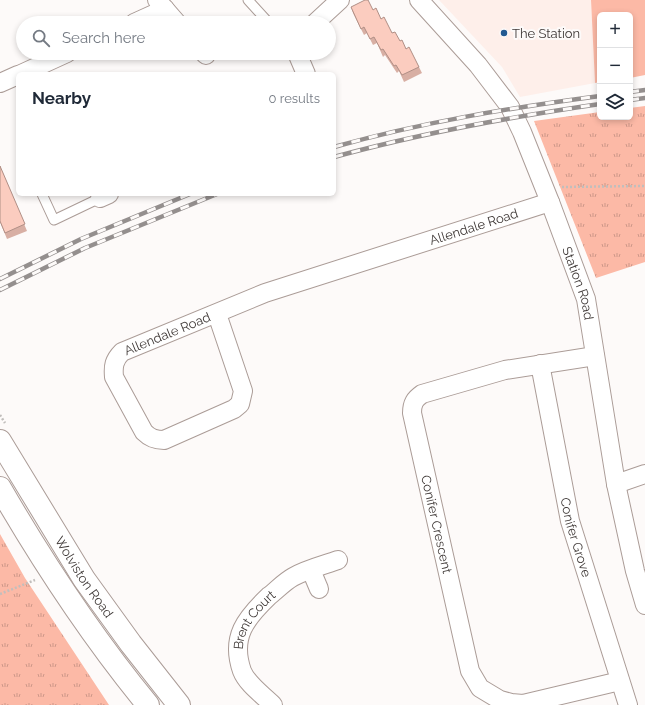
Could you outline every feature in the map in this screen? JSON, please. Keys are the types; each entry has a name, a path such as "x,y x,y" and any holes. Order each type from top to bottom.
{"street":[{"path":"323,16 340,0"},
{"name":"Station Road","path":"427,3 478,64 510,107 547,195 586,299 616,484 635,571 645,605"},
{"path":"144,16 161,4 171,16"},
{"path":"25,72 52,60"},
{"path":"300,60 305,72"},
{"path":"0,83 16,76"},
{"name":"Allendale Road","path":"217,314 243,391 240,404 234,410 164,440 156,440 149,437 144,432 114,377 113,366 116,358 122,352 265,293 547,195"},
{"name":"Conifer Crescent","path":"596,356 504,370 422,394 415,399 412,405 412,413 470,671 480,688 500,700 523,704 620,681"},
{"name":"Conifer Grove","path":"540,364 570,521 628,705"},
{"name":"Wolviston Road","path":"0,441 84,579 131,644 179,705"},
{"path":"616,484 645,474"},
{"name":"Wolviston Road","path":"0,488 51,573 110,658 148,705"},
{"name":"Brent Court","path":"273,705 251,684 243,672 239,654 240,631 252,613 286,581 338,560"},
{"path":"311,570 319,589"}],"lane":[{"path":"248,0 263,16"},
{"path":"43,196 54,220 105,196"}],"path":[{"path":"547,195 645,186"},
{"path":"0,594 51,573"}],"shaded area":[{"path":"439,0 591,0 595,83 520,97 502,67"}],"green space":[{"path":"591,0 645,0 645,75 633,77 633,12 597,12 597,83 595,83"},
{"path":"645,106 645,262 596,278 534,121 597,112 597,120 633,120 633,108"},
{"path":"0,534 25,578 109,705 0,705"}],"building":[{"path":"368,0 373,10 376,8 381,19 384,17 392,33 395,32 400,41 402,40 406,49 409,47 419,67 402,75 383,49 381,50 374,37 370,39 364,27 361,29 351,7"},
{"path":"0,166 25,224 5,233 0,221"}],"railway":[{"path":"633,92 645,90"},
{"path":"336,146 433,123 597,96"},
{"path":"633,100 645,98"},
{"path":"336,156 400,140 466,126 597,104"},
{"path":"0,279 81,239 185,196"},
{"path":"0,290 85,248 212,196"}],"place":[{"name":"The Station","path":"504,33"}]}
